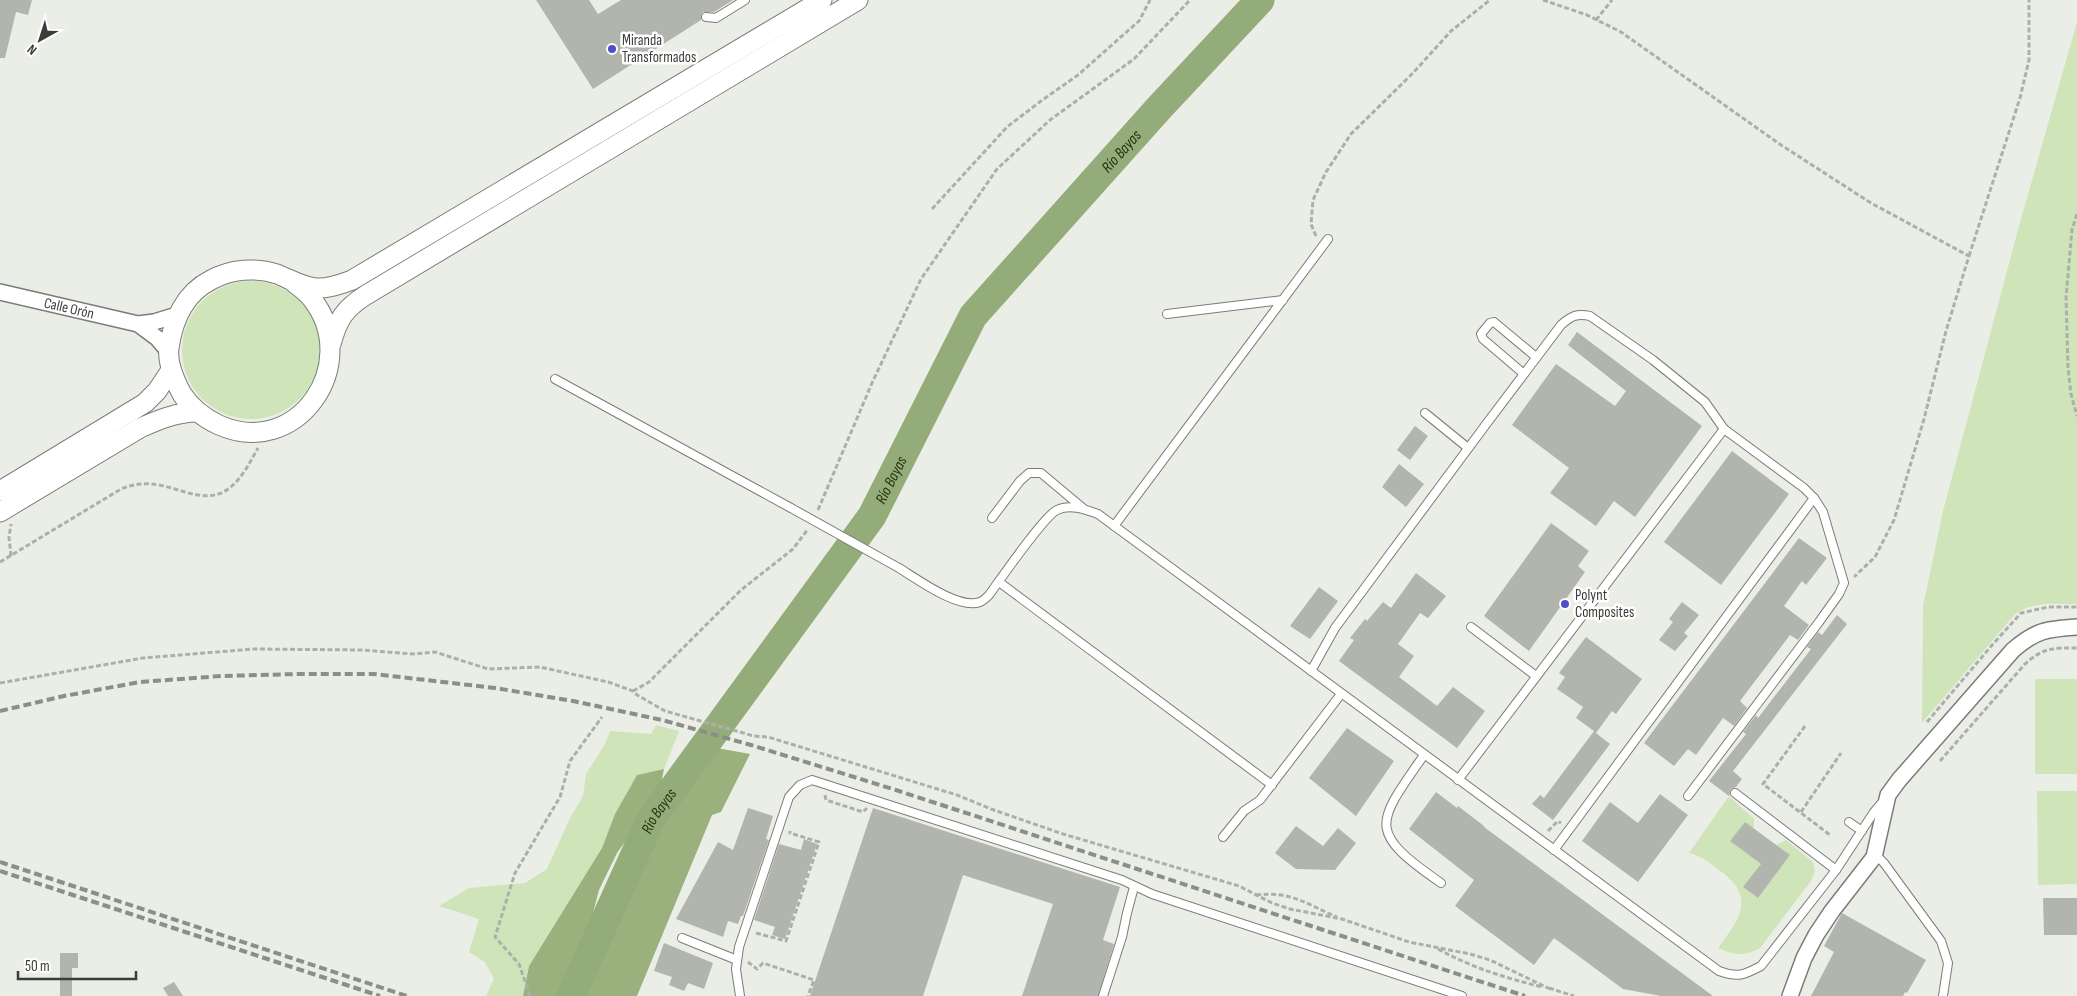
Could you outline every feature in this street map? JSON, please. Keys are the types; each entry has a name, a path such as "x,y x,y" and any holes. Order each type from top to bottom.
{"street":[{"path":"822,0 352,280 323,288 313,288 261,270 244,270 228,273 210,280 198,288 186,300 177,315 172,330 168,351 171,370 177,386 197,412 225,428 259,431 288,423 313,403 328,376 331,344 337,325 343,314 353,303 858,0"},
{"path":"292,281 312,298 325,319 331,344"},
{"name":"Calle Orón","path":"0,292 138,324 148,330 168,351"},
{"name":"Calle Orón","path":"138,324 154,322 177,315"},
{"path":"0,491 145,403 157,391 171,370"},
{"path":"6,516 140,428 162,418 187,412 197,412"},
{"path":"1790,996 1804,958 1816,935 1875,854 1888,795 1922,752 2013,650 2032,635 2039,632 2077,628"}],"lane":[{"path":"706,17 716,18 745,0"},
{"path":"1114,526 1328,239"},
{"path":"1167,314 1282,300"},
{"path":"1311,671 1335,628 1536,358 1569,318 1579,314 1590,316 1653,360 1705,402 1724,428 1804,488 1814,498 1823,512 1844,582 1839,594 1819,622 1688,796"},
{"path":"1524,374 1483,339 1481,334 1490,323 1494,322 1536,358"},
{"path":"554,379 791,508 954,600 966,603 980,602 989,595 1043,523 1055,511 1070,507 1098,514 1719,971 1732,976 1745,974 1761,966 1836,870 1874,812 1888,795"},
{"path":"1424,413 1468,448"},
{"path":"1458,780 1724,428"},
{"path":"992,518 1020,481 1029,473 1041,473 1084,509"},
{"path":"1554,850 1814,498"},
{"path":"999,582 1272,785"},
{"path":"1471,627 1536,676"},
{"path":"1223,837 1244,811 1260,800 1341,694"},
{"path":"1424,754 1388,809 1385,824 1388,836 1396,848 1440,883"},
{"path":"740,996 736,969 739,947 789,797 800,785 812,780 1122,880 1134,887 1462,996"},
{"path":"1735,793 1836,870"},
{"path":"1849,822 1862,831"},
{"path":"1875,854 1884,863 1941,941 1948,963 1943,996"},
{"path":"1103,996 1122,937 1134,887"},
{"path":"682,938 737,960"}],"path":[{"path":"932,209 1007,128 1041,101 1078,76 1139,21 1150,0"},
{"path":"815,516 872,383 921,279 997,169 1050,120 1134,60 1190,0"},
{"path":"1322,248 1311,224 1313,200 1326,172 1351,134 1413,73 1451,31 1490,0"},
{"path":"1543,0 1596,20 1621,32 1781,145 1871,203 1969,256"},
{"path":"1596,20 1612,0"},
{"path":"1844,582 1854,578 1875,557 1894,520 1924,419 1946,331 2020,98 2030,60 2029,0"},
{"path":"2077,214 2072,230 2066,297 2068,368 2071,394 2077,416"},
{"path":"0,562 121,488 135,484 167,487 192,495 221,494 243,474 260,445 259,431"},
{"path":"6,516 11,556"},
{"path":"633,691 648,682 741,590 793,549 811,524"},
{"path":"1928,722 2012,622 2021,614 2048,607 2077,607"},
{"path":"1940,761 2025,664 2036,654 2046,649 2077,648"},
{"path":"0,683 143,658 254,649 362,650 413,654 435,652 488,669 540,667 608,682 633,691 637,696 665,711 754,736 768,737 958,795 998,812 1063,834 1240,886 1272,903 1290,909 1342,920 1409,942 1470,954 1490,960 1550,989"},
{"path":"530,996 519,964 495,937 515,873 560,797 570,761 602,717"},
{"path":"1805,726 1763,784 1830,835"},
{"path":"1801,812 1841,753"},
{"path":"822,792 826,800 863,812 870,806"},
{"path":"754,940 757,931 786,941 819,842 790,833 792,825"},
{"path":"1256,895 1271,893 1291,896 1342,920"},
{"path":"1434,947 1466,964 1492,974 1574,996"},
{"path":"748,958 751,966 757,969 763,963 814,980 808,996"}],"green space":[{"path":"2077,22 2077,604 2037,605 2015,614 1922,723 1923,606 1943,511 2019,226"},
{"path":"251,281 277,286 300,301 315,324 320,350 315,376 300,399 277,414 251,419 225,414 202,399 187,376 182,350 187,324 202,301 225,286"},
{"path":"2035,679 2077,679 2077,774 2035,774"},
{"path":"656,725 679,731 664,769 637,775 615,814 602,848 529,966 523,996 486,996 494,979 485,962 469,952 479,919 439,906 469,888 525,883 547,869 569,820 583,796 586,774 605,744 610,731 651,734"},
{"path":"717,748 750,754 721,812 712,815 637,996 523,996 529,966 602,848 615,814 637,775 664,769 659,794 617,853 599,890 592,917 606,919 624,891 664,813"},
{"path":"2037,791 2077,791 2077,884 2038,885"},
{"path":"1729,796 1754,819 1754,829 1745,822 1730,841 1761,864 1744,888 1758,898 1790,855 1776,845 1786,840 1813,862 1815,871 1811,881 1760,948 1744,954 1718,948 1738,917 1741,899 1738,889 1731,880 1712,865 1701,857 1689,853"}],"building":[{"path":"0,0 32,0 28,15 16,12 5,58 0,58"},
{"name":"Miranda Transformados","path":"536,0 589,0 598,14 621,0 733,0 714,12 703,12 701,20 593,89"},
{"path":"1577,332 1702,426 1635,517 1614,501 1596,526 1550,493 1569,468 1512,425 1556,364 1615,406 1626,391 1568,345"},
{"path":"1415,426 1428,436 1410,460 1397,450"},
{"path":"1732,451 1789,494 1721,585 1664,542"},
{"path":"1399,464 1424,484 1406,507 1382,487"},
{"path":"1551,523 1589,551 1578,566 1585,572 1529,651 1484,616"},
{"path":"1799,538 1827,558 1806,585 1802,581 1784,606 1809,625 1798,640 1790,635 1740,701 1747,708 1734,726 1723,718 1696,755 1688,749 1674,766 1644,743"},
{"path":"1416,573 1446,596 1428,618 1420,613 1398,644 1414,656 1399,677 1437,706 1453,687 1485,711 1457,748 1339,661 1354,640 1350,638 1365,619 1367,621 1383,602 1391,608"},
{"path":"1319,587 1338,601 1310,639 1290,626"},
{"path":"1682,602 1699,615 1684,633 1688,636 1675,651 1659,640 1673,622 1669,619"},
{"path":"1837,615 1847,624 1733,771 1742,779 1736,787 1731,789 1729,796 1709,781 1746,734 1743,732 1756,715 1758,718 1811,649 1807,647 1818,632 1822,635"},
{"path":"1586,637 1642,679 1616,714 1612,711 1596,733 1610,744 1553,820 1532,804 1540,795 1544,798 1594,731 1576,718 1583,707 1557,689 1565,677 1559,673"},
{"path":"1347,728 1394,761 1356,816 1309,778"},
{"path":"1436,792 1457,808 1458,806 1713,996 1661,996 1623,989 1554,938 1534,965 1455,906 1474,880 1409,829"},
{"path":"1660,794 1688,815 1638,882 1582,841 1610,802 1638,823"},
{"path":"748,808 773,816 766,839 769,840 743,916 741,916 738,924 728,921 723,937 676,919 718,842 733,850"},
{"path":"873,808 1120,887 1103,940 1114,944 1098,996 1022,996 1053,904 963,875 923,996 810,996"},
{"path":"1745,822 1790,855 1758,898 1743,887 1761,864 1730,841"},
{"path":"1296,826 1323,846 1338,828 1356,843 1335,870 1296,869 1275,853"},
{"path":"804,839 817,844 785,939 772,935 775,927 754,920 779,844 801,850"},
{"path":"2043,898 2077,898 2077,935 2044,935"},
{"path":"1842,913 1926,960 1907,993 1905,992 1903,996 1811,996 1834,952 1824,946"},
{"path":"664,943 713,963 704,989 688,983 684,991 669,985 672,977 654,971"},
{"path":"60,953 78,953 78,968 72,968 72,996 60,996"},
{"path":"174,982 183,996 168,996 163,988"}],"waterway":[{"name":"Río Bayas","path":"571,996 651,819 872,516 973,316 1159,108 1260,0"}],"railway":[{"path":"0,711 64,696 140,682 221,676 298,674 374,674 495,688 573,701 662,720 751,745 899,791 1525,996"},
{"path":"0,862 407,996"},
{"path":"0,871 380,996"}],"place":[{"name":"Miranda Transformados","path":"612,49"},
{"name":"Polynt Composites","path":"1565,604"}]}
